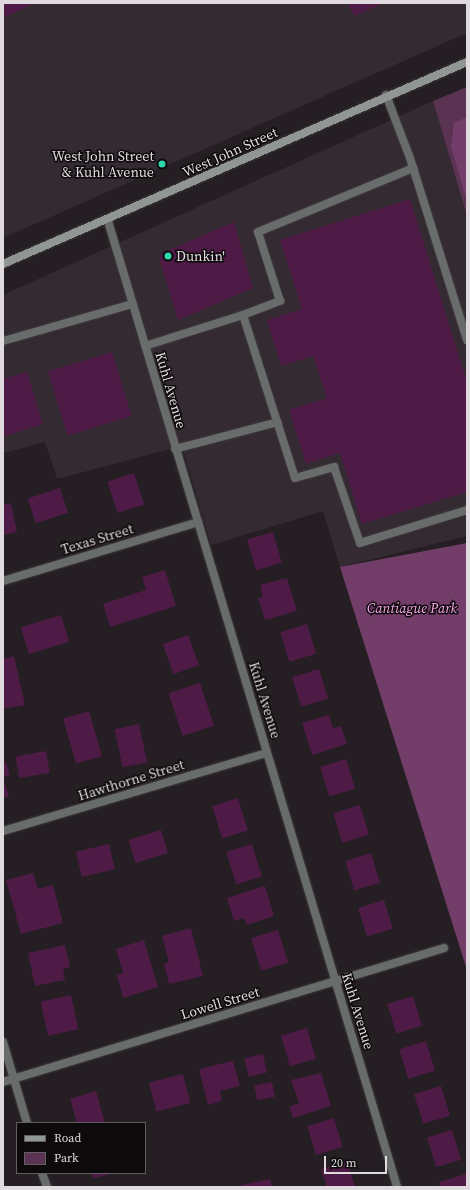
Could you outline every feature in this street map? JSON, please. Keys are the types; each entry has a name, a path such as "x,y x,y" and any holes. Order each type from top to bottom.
{"main road":[{"name":"West John Street","path":"3,264 108,221 386,95 467,62"}],"street":[{"path":"386,95 413,168 467,340"},
{"path":"145,346 243,315 280,301 258,232 413,168"},
{"name":"Kuhl Avenue","path":"108,221 175,450 398,1187"},
{"path":"3,341 132,304"},
{"path":"243,315 295,478 334,467 360,543 467,510"},
{"path":"175,450 278,422"},
{"name":"Texas Street","path":"3,581 198,522"},
{"name":"Hawthorne Street","path":"3,832 267,753"},
{"name":"Lowell Street","path":"3,1082 444,948"},
{"path":"3,1042 27,1122"},
{"path":"42,1174 47,1187"}],"shaded area":[{"path":"3,3 467,3 467,33 3,238"},
{"path":"433,101 467,216 467,536 340,567 323,511 211,545 182,446 57,479 45,442 3,453 3,295"}],"green space":[{"path":"467,87 467,216 433,101"},
{"path":"467,117 467,202 451,147 454,123"},
{"name":"Cantiague Park","path":"467,543 467,970 340,567"}],"building":[{"path":"3,3 35,3 3,18"},
{"path":"348,3 384,3 354,16"},
{"path":"410,199 467,382 467,492 362,524 340,453 306,464 289,410 327,398 313,356 281,366 267,320 302,309 280,240"},
{"path":"234,222 253,288 178,320 159,258 162,253"},
{"path":"112,352 132,416 68,436 48,372"},
{"path":"27,372 43,424 3,437 3,379"},
{"path":"134,473 144,504 118,513 107,482"},
{"path":"60,488 68,513 36,523 28,499"},
{"path":"11,503 17,532 3,535 3,505"},
{"path":"273,532 282,563 256,570 247,539"},
{"path":"165,570 176,606 110,627 103,604 146,590 142,577"},
{"path":"287,578 297,611 265,620 258,598 263,597 260,585"},
{"path":"61,615 69,642 29,654 21,627"},
{"path":"307,624 316,654 289,662 280,632"},
{"path":"188,635 199,665 174,674 163,644"},
{"path":"14,656 25,705 3,709 3,659"},
{"path":"319,669 328,699 301,707 292,677"},
{"path":"200,683 214,726 183,736 169,693"},
{"path":"89,711 102,756 76,764 63,718"},
{"path":"329,715 333,728 341,726 347,744 312,755 302,723"},
{"path":"139,724 147,762 123,767 115,729"},
{"path":"46,751 50,773 19,778 15,756"},
{"path":"346,759 355,789 329,797 320,767"},
{"path":"6,762 10,775 3,777 3,763"},
{"path":"3,778 9,796 3,798"},
{"path":"238,798 248,831 222,838 212,806"},
{"path":"360,805 369,835 342,843 333,813"},
{"path":"161,830 168,853 136,863 128,840"},
{"path":"109,844 115,869 82,877 76,852"},
{"path":"252,844 262,877 236,884 226,852"},
{"path":"371,853 380,883 354,891 345,861"},
{"path":"33,873 38,889 53,885 63,923 21,934 6,880"},
{"path":"265,886 274,916 247,925 244,918 234,921 227,898"},
{"path":"384,900 393,929 367,937 358,908"},
{"path":"191,928 203,976 169,984 164,964 169,962 162,936"},
{"path":"278,930 288,963 261,971 251,938"},
{"path":"144,940 158,987 123,998 117,975 123,973 116,949"},
{"path":"65,945 70,967 63,969 65,980 35,986 28,953"},
{"path":"71,995 78,1029 48,1036 41,1001"},
{"path":"413,996 422,1026 396,1034 387,1004"},
{"path":"307,1028 316,1059 290,1066 281,1035"},
{"path":"426,1041 435,1071 408,1079 399,1049"},
{"path":"263,1054 267,1073 248,1077 244,1058"},
{"path":"233,1061 240,1086 220,1091 222,1101 208,1105 199,1069"},
{"path":"321,1073 331,1106 293,1118 289,1107 299,1103 291,1080"},
{"path":"183,1074 190,1103 156,1112 149,1082"},
{"path":"272,1082 275,1097 257,1100 254,1085"},
{"path":"441,1086 450,1116 423,1124 414,1094"},
{"path":"96,1091 105,1122 77,1122 70,1099"},
{"path":"334,1118 343,1147 316,1155 307,1126"},
{"path":"452,1130 461,1160 436,1167 427,1138"},
{"path":"347,1161 355,1187 327,1187 321,1169"},
{"path":"92,1174 111,1174 93,1178"},
{"path":"466,1174 467,1187 440,1187 439,1182"},
{"path":"270,1179 272,1187 237,1187 237,1186"}],"place":[{"name":"West John Street & Kuhl Avenue","path":"162,164"},
{"name":"Dunkin'","path":"168,256"}]}
